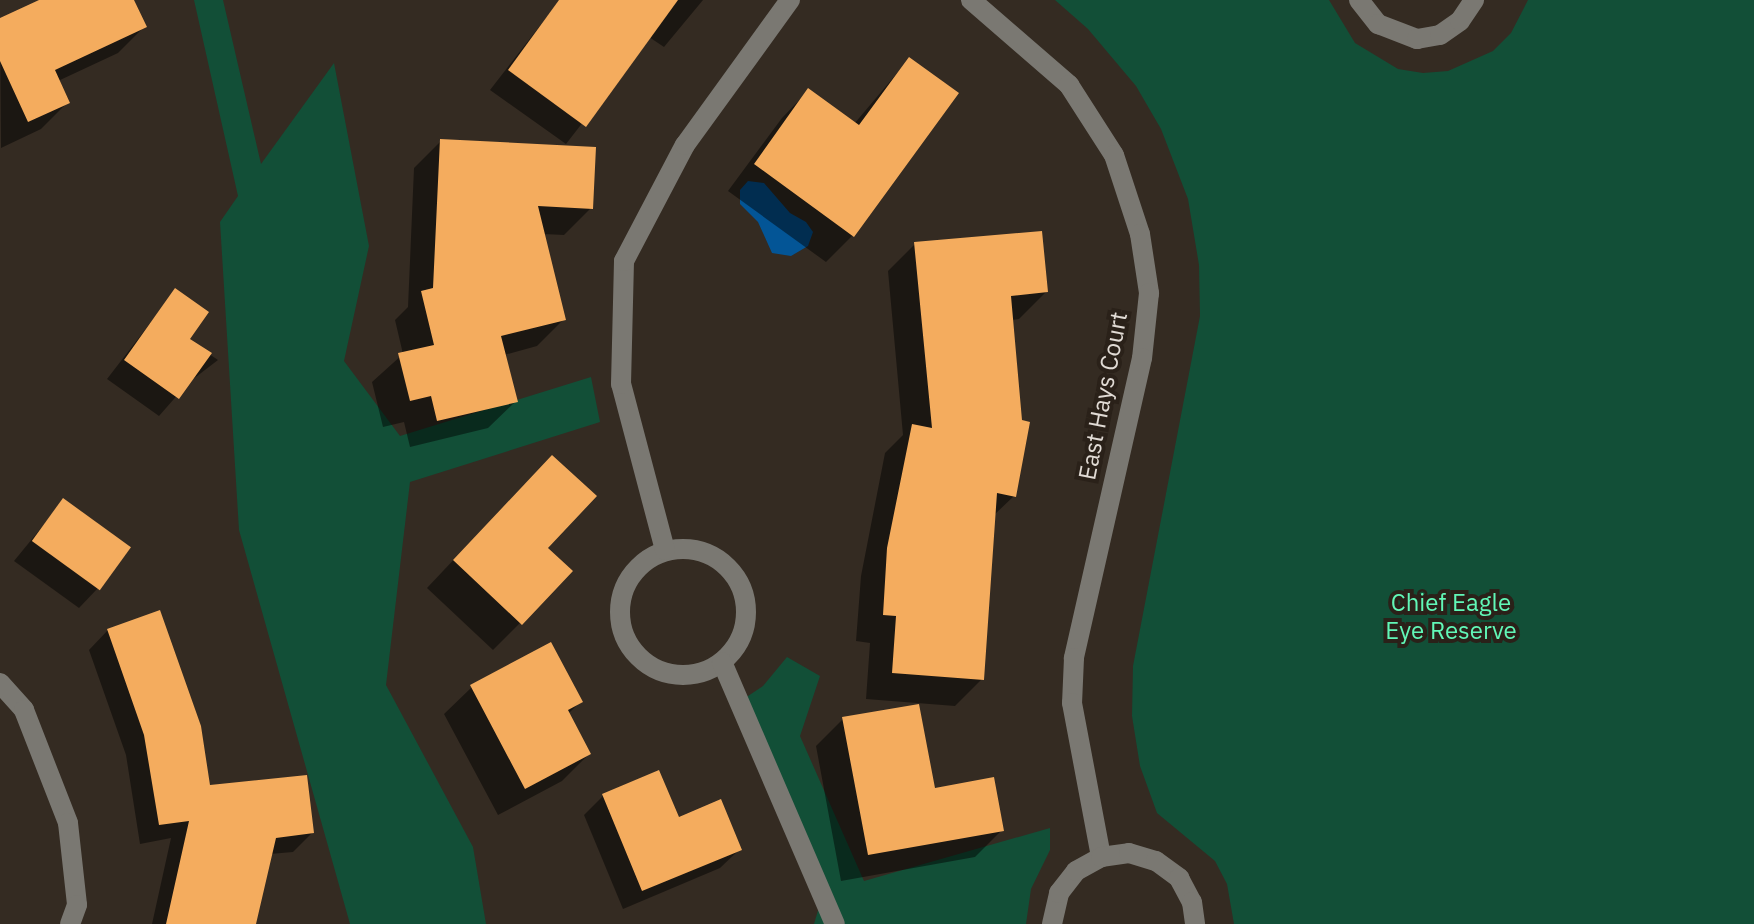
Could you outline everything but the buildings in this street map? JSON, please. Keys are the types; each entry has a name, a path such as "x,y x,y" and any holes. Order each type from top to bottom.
{"street":[{"path":"665,550 621,384 624,261 685,145 790,0"},
{"name":"East Hays Court","path":"971,0 1069,85 1114,155 1140,234 1149,293 1142,358 1074,658 1072,703 1101,857"},
{"path":"1359,0 1385,29 1417,39 1440,35 1460,21 1474,0"},
{"path":"690,548 714,556 733,573 744,594 746,619 738,643 722,662 700,673 674,675 651,667 632,651 620,616 627,580 644,561 665,550 690,548"},
{"path":"722,662 835,924"},
{"path":"0,683 24,710 68,823 77,905 70,924"},
{"path":"1052,924 1059,893 1076,871 1101,857 1129,853 1156,861 1179,878 1192,902 1195,924"}],"green space":[{"path":"194,0 223,0 261,164 334,63 369,246 344,361 400,436 591,377 600,422 410,482 386,685 473,847 486,924 350,924 239,530 220,222 238,196"},
{"name":"Chief Eagle Eye Reserve","path":"1055,0 1329,0 1355,43 1398,69 1423,73 1448,71 1493,51 1511,33 1528,0 1754,0 1754,924 1234,924 1227,884 1215,861 1157,813 1140,766 1132,716 1133,666 1200,316 1199,265 1188,199 1161,129 1136,86 1088,29"},
{"path":"787,657 820,676 800,736 864,881 1050,828 1050,850 1031,889 1026,924 814,924 822,897 742,700 763,686"}],"water":[{"path":"748,181 764,183 790,213 806,222 813,232 808,246 791,256 772,253 758,222 740,204 740,190"}]}
